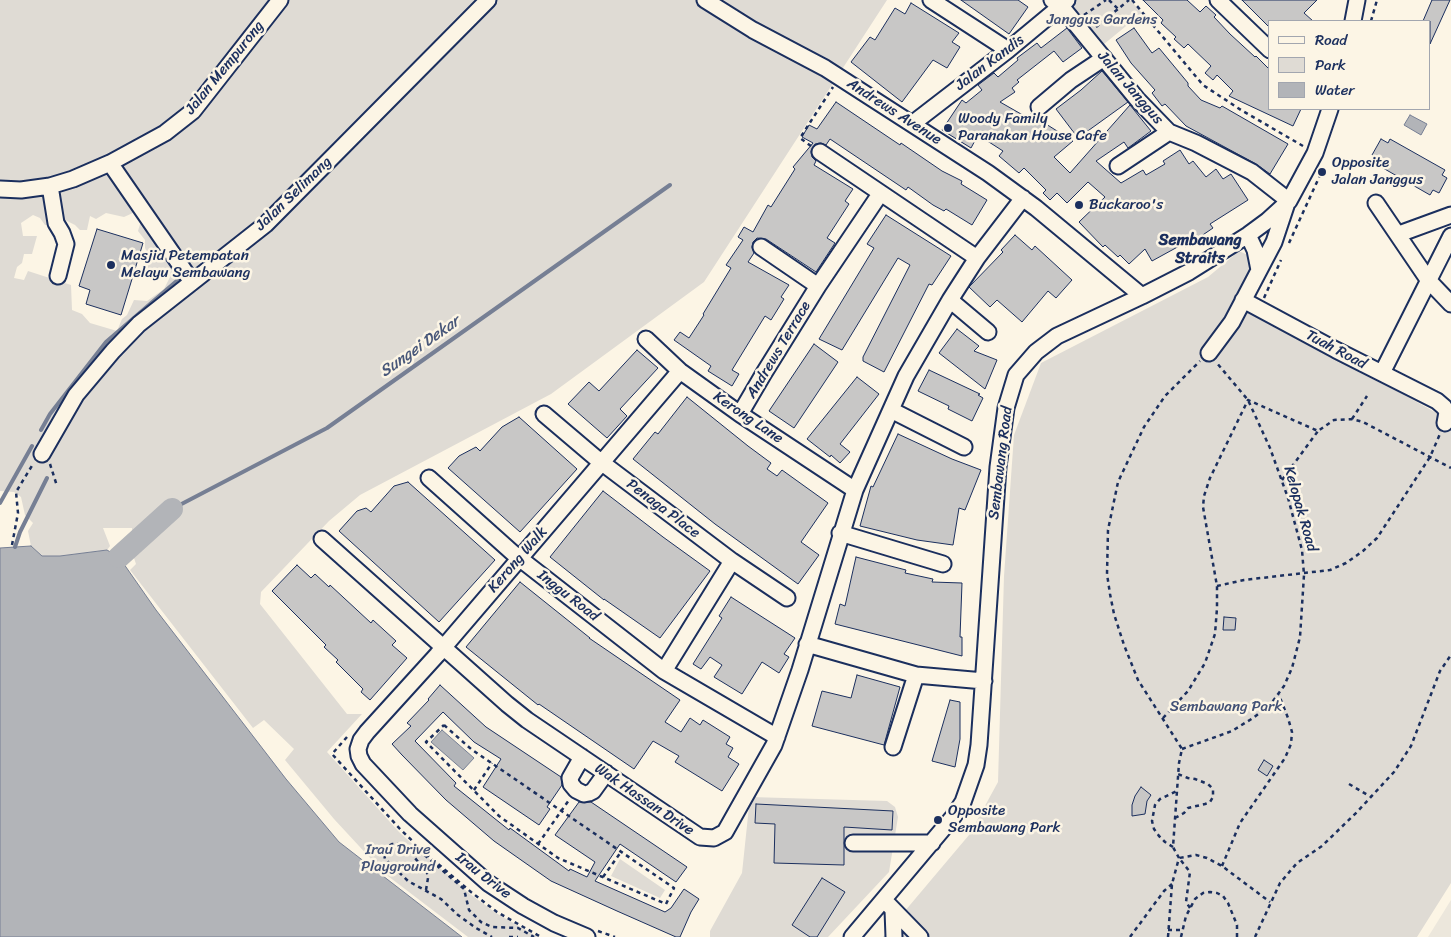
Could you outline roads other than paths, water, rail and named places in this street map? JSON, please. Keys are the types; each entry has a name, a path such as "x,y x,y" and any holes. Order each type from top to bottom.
{"street":[{"name":"Jalan Mempurong","path":"0,189 21,190 50,186 73,179 110,163 165,133 193,111 280,0"},
{"name":"Jalan Selimang","path":"42,454 76,396 113,350 139,324 266,224 488,0"},
{"name":"Andrews Avenue","path":"705,0 754,30 825,68 988,173 1023,198 1142,296"},
{"path":"931,0 1008,50"},
{"path":"1218,0 1268,48"},
{"path":"1353,20 1357,0"},
{"name":"Jalan Kandis","path":"912,124 1008,50 1060,2"},
{"name":"Jalan Janggus","path":"1060,2 1137,99 1169,132 1196,143 1252,172 1287,203"},
{"path":"1039,107 1071,80 1104,58"},
{"name":"Sembawang Road","path":"852,937 889,905 963,802 972,778 979,745 998,467 1006,408 1016,375 1036,352 1057,336 1189,272 1248,236 1287,203 1315,153 1330,110"},
{"path":"1118,166 1169,132"},
{"path":"820,152 977,258"},
{"path":"110,163 192,282"},
{"path":"50,186 56,223 62,232 66,244 58,276"},
{"name":"Andrews Terrace","path":"740,414 818,286 880,194"},
{"name":"Wak Hassan Drive","path":"322,539 520,715 700,837 714,838 725,832 774,745 828,582 840,533 855,490 906,376 977,258 1023,198"},
{"path":"1209,353 1232,322 1260,270 1274,242 1287,203"},
{"path":"1376,203 1429,281 1451,304"},
{"path":"1398,234 1451,215"},
{"path":"1248,236 1255,250 1260,270"},
{"path":"1382,373 1451,236"},
{"name":"Andrews Terrace","path":"761,247 818,286"},
{"path":"950,300 988,332"},
{"name":"Tuah Road","path":"1243,300 1437,401 1447,412 1443,428"},
{"name":"Kerong Lane","path":"646,339 680,371 740,414 855,490"},
{"name":"Kerong Walk","path":"358,749 366,732 444,647 680,371"},
{"path":"891,410 964,447"},
{"name":"Penaga Place","path":"544,414 602,462 732,561 787,598"},
{"name":"Inggu Road","path":"429,478 520,558 664,670 777,737"},
{"path":"840,533 942,564"},
{"path":"664,670 732,561"},
{"path":"807,644 916,674 984,681"},
{"path":"893,747 916,674"},
{"name":"Irau Drive","path":"358,749 363,764 410,814 488,883 522,906 554,923 591,933"},
{"path":"582,757 570,778 570,784 576,790 584,794 593,791 606,773"},
{"path":"853,842 932,843"},
{"path":"889,905 894,937"},
{"path":"889,905 920,937"}],"water":[{"path":"1410,115 1427,124 1421,135 1404,125"},
{"path":"31,546 42,556 60,556 107,550 119,557 156,610 286,779 339,842 462,937 0,937 0,548"},
{"path":"442,730 474,758 463,770 431,742"}],"waterway":[{"name":"Sungei Dekar","path":"172,509 327,428 670,185"},
{"path":"41,430 50,414 106,342 179,279"},
{"path":"0,503 32,446"},
{"path":"15,547 20,532 47,478"},
{"path":"119,557 172,509"}],"place":[{"name":"Woody Family Paranakan House Cafe","path":"948,128"},
{"name":"Opposite Jalan Janggus","path":"1322,172"},
{"name":"Buckaroo's","path":"1079,205"},
{"name":"Masjid Petempatan Melayu Sembawang","path":"111,265"},
{"name":"Opposite Sembawang Park","path":"938,820"}],"district":[{"name":"Sembawang Straits","path":"1200,250"}],"park label":[{"name":"Janggus Gardens","path":"1102,20"},
{"name":"Sembawang Park","path":"1226,707"},
{"name":"Irau Drive Playground","path":"398,858"}]}
